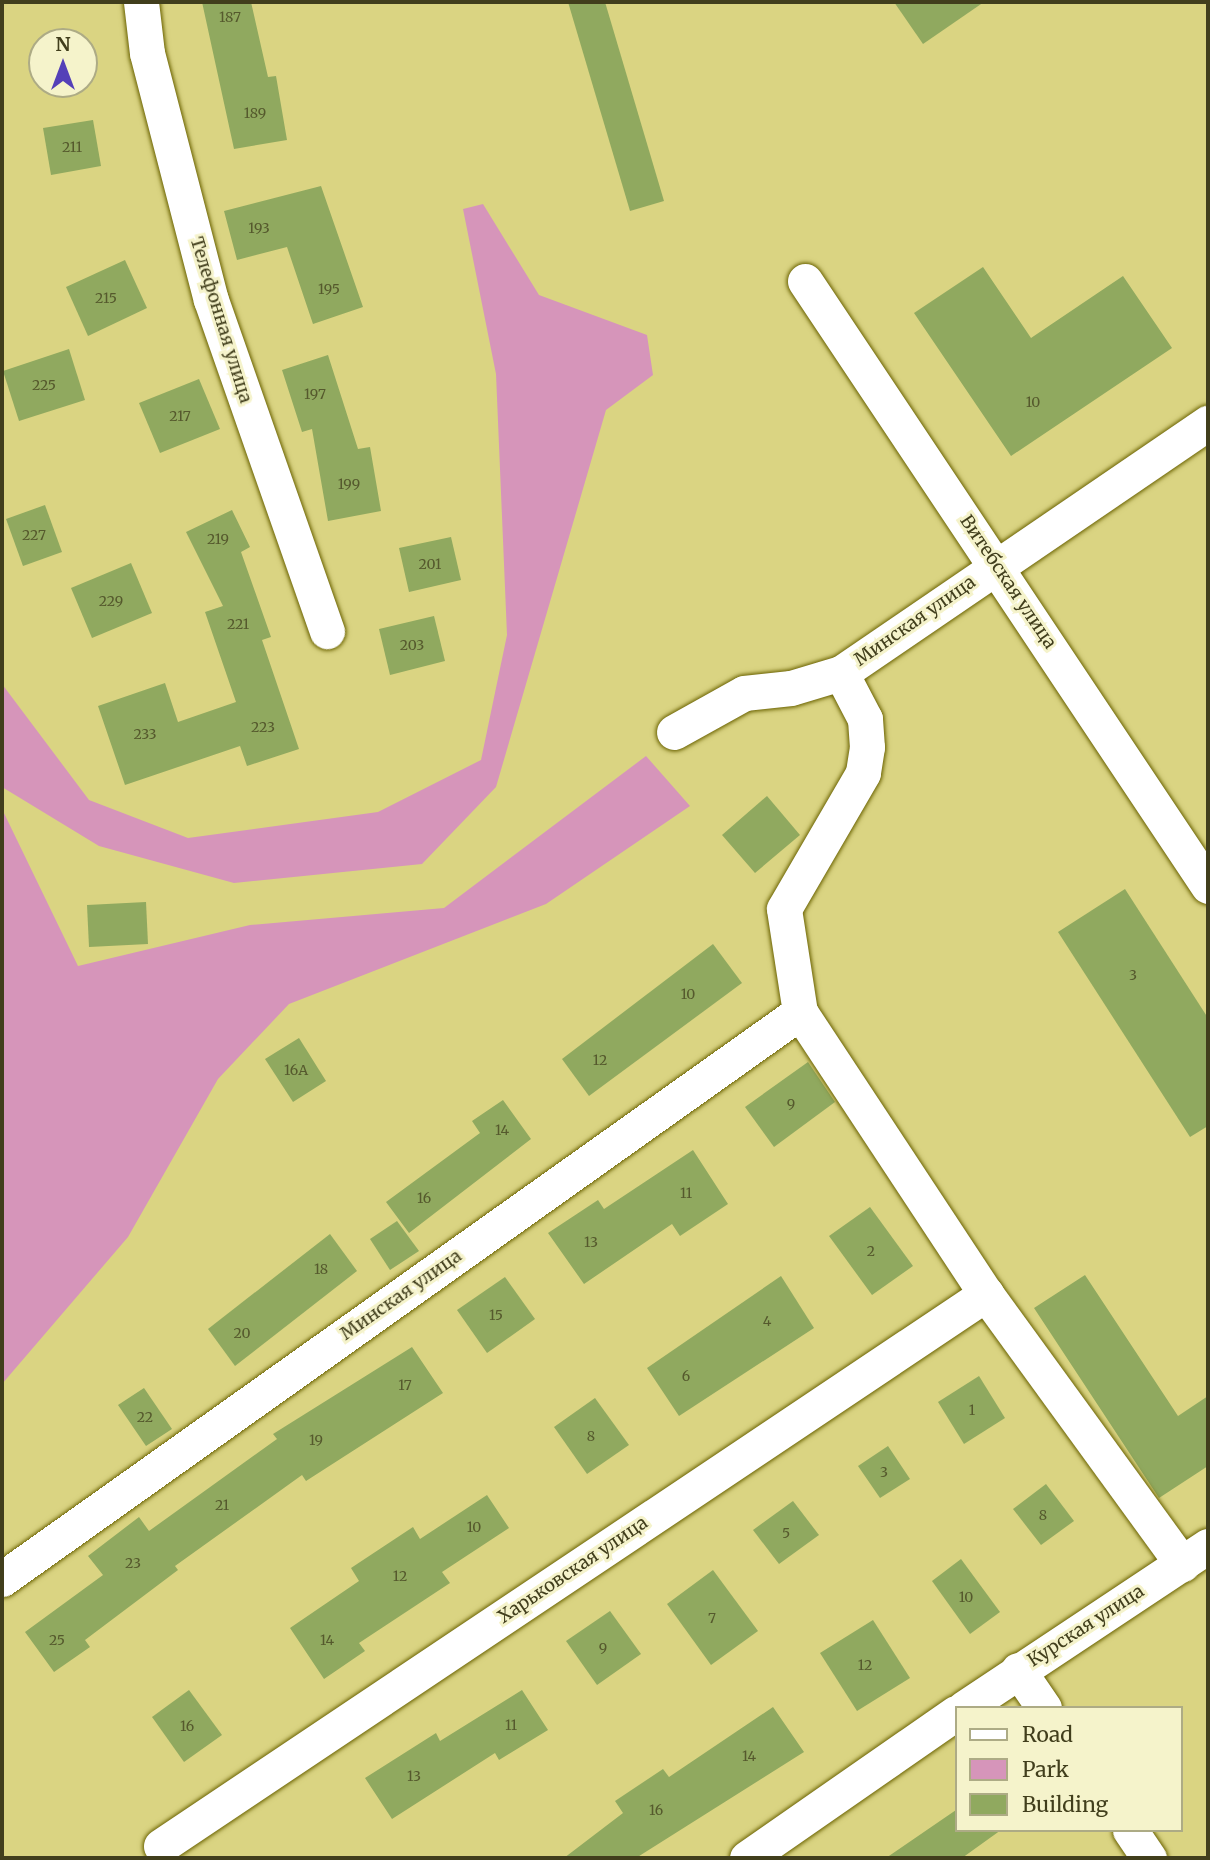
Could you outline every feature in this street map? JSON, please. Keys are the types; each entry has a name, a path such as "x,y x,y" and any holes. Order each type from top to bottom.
{"street":[{"name":"Телефонная улица","path":"141,2 147,53 211,300 327,631"},
{"name":"Витебская улица","path":"805,281 996,563 1208,886"},
{"name":"Минская улица","path":"674,732 744,693 841,673 996,563 1208,423"},
{"path":"841,673 865,719 867,747 863,773 784,909 800,1012 986,1294 1195,1555"},
{"name":"Минская улица","path":"2,1579 800,1012"},
{"name":"Харьковская улица","path":"160,1846 986,1294"},
{"name":"Курская улица","path":"967,1706 1195,1555"},
{"path":"1018,1670 1043,1706"},
{"path":"747,1858 954,1714"},
{"path":"1131,1832 1149,1858"}],"green space":[{"path":"483,204 539,295 647,335 653,375 606,410 496,787 422,864 234,883 99,846 2,787 2,684 89,800 188,838 378,812 481,760 507,635 496,374 463,209"},
{"path":"646,756 690,806 546,904 289,1004 218,1079 128,1237 2,1384 2,809 78,966 250,925 444,908"}],"building":[{"path":"202,2 251,2 268,77 276,76 287,140 234,149"},
{"path":"568,2 605,2 664,201 630,211"},
{"path":"894,2 984,2 923,44"},
{"path":"93,120 101,166 51,175 43,128"},
{"path":"321,186 363,307 313,324 287,247 237,260 224,211"},
{"path":"125,260 147,308 88,336 66,287"},
{"path":"983,267 1031,338 1123,276 1172,348 1011,456 914,313"},
{"path":"69,349 85,400 19,421 3,371"},
{"path":"328,355 358,449 370,447 381,511 328,521 312,429 302,432 282,370"},
{"path":"199,379 220,429 160,453 139,403"},
{"path":"45,505 62,552 23,566 6,519"},
{"path":"232,510 250,547 241,552 271,637 262,640 299,749 247,766 240,746 125,785 98,706 165,683 178,722 236,702 205,612 223,606 186,532"},
{"path":"451,537 461,580 409,592 399,548"},
{"path":"131,563 152,613 92,638 71,588"},
{"path":"434,616 445,661 390,675 379,629"},
{"path":"767,796 800,835 755,873 722,835"},
{"path":"1125,889 1208,1018 1208,1126 1190,1137 1058,932"},
{"path":"146,902 148,944 89,947 87,905"},
{"path":"713,944 742,983 589,1096 562,1059"},
{"path":"299,1038 326,1081 293,1102 265,1059"},
{"path":"808,1062 835,1102 774,1147 745,1107"},
{"path":"503,1100 531,1139 409,1233 386,1202 480,1133 472,1121"},
{"path":"693,1150 728,1204 680,1236 672,1224 584,1284 548,1233 598,1200 604,1209"},
{"path":"870,1207 913,1266 872,1295 829,1236"},
{"path":"397,1221 419,1251 390,1270 370,1239"},
{"path":"330,1234 357,1271 235,1366 208,1329"},
{"path":"1085,1275 1178,1416 1208,1396 1208,1466 1159,1498 1034,1308"},
{"path":"781,1276 814,1328 679,1416 647,1368"},
{"path":"505,1277 535,1319 487,1353 457,1310"},
{"path":"412,1347 443,1393 306,1481 302,1475 175,1566 178,1570 85,1640 90,1647 54,1672 25,1632 103,1575 88,1556 139,1517 149,1531 277,1439 273,1434"},
{"path":"979,1376 1005,1418 964,1444 938,1402"},
{"path":"144,1388 172,1429 146,1446 118,1405"},
{"path":"595,1398 629,1445 587,1474 554,1427"},
{"path":"888,1446 910,1479 880,1498 858,1466"},
{"path":"1046,1484 1074,1521 1041,1545 1013,1509"},
{"path":"487,1495 509,1528 442,1572 450,1583 359,1643 365,1651 324,1679 290,1628 359,1581 351,1568 413,1527 420,1539"},
{"path":"793,1501 819,1535 779,1564 753,1530"},
{"path":"961,1559 1000,1612 970,1634 932,1581"},
{"path":"713,1570 758,1631 711,1665 667,1604"},
{"path":"610,1611 641,1654 597,1685 566,1641"},
{"path":"873,1620 910,1678 857,1711 820,1653"},
{"path":"189,1690 222,1735 184,1762 152,1717"},
{"path":"522,1690 548,1730 499,1760 495,1753 392,1819 365,1778 436,1733 440,1741"},
{"path":"773,1707 804,1752 636,1858 564,1858 623,1813 615,1801 663,1769 669,1777"},
{"path":"954,1811 954,1832 998,1832 962,1858 886,1858"}]}
